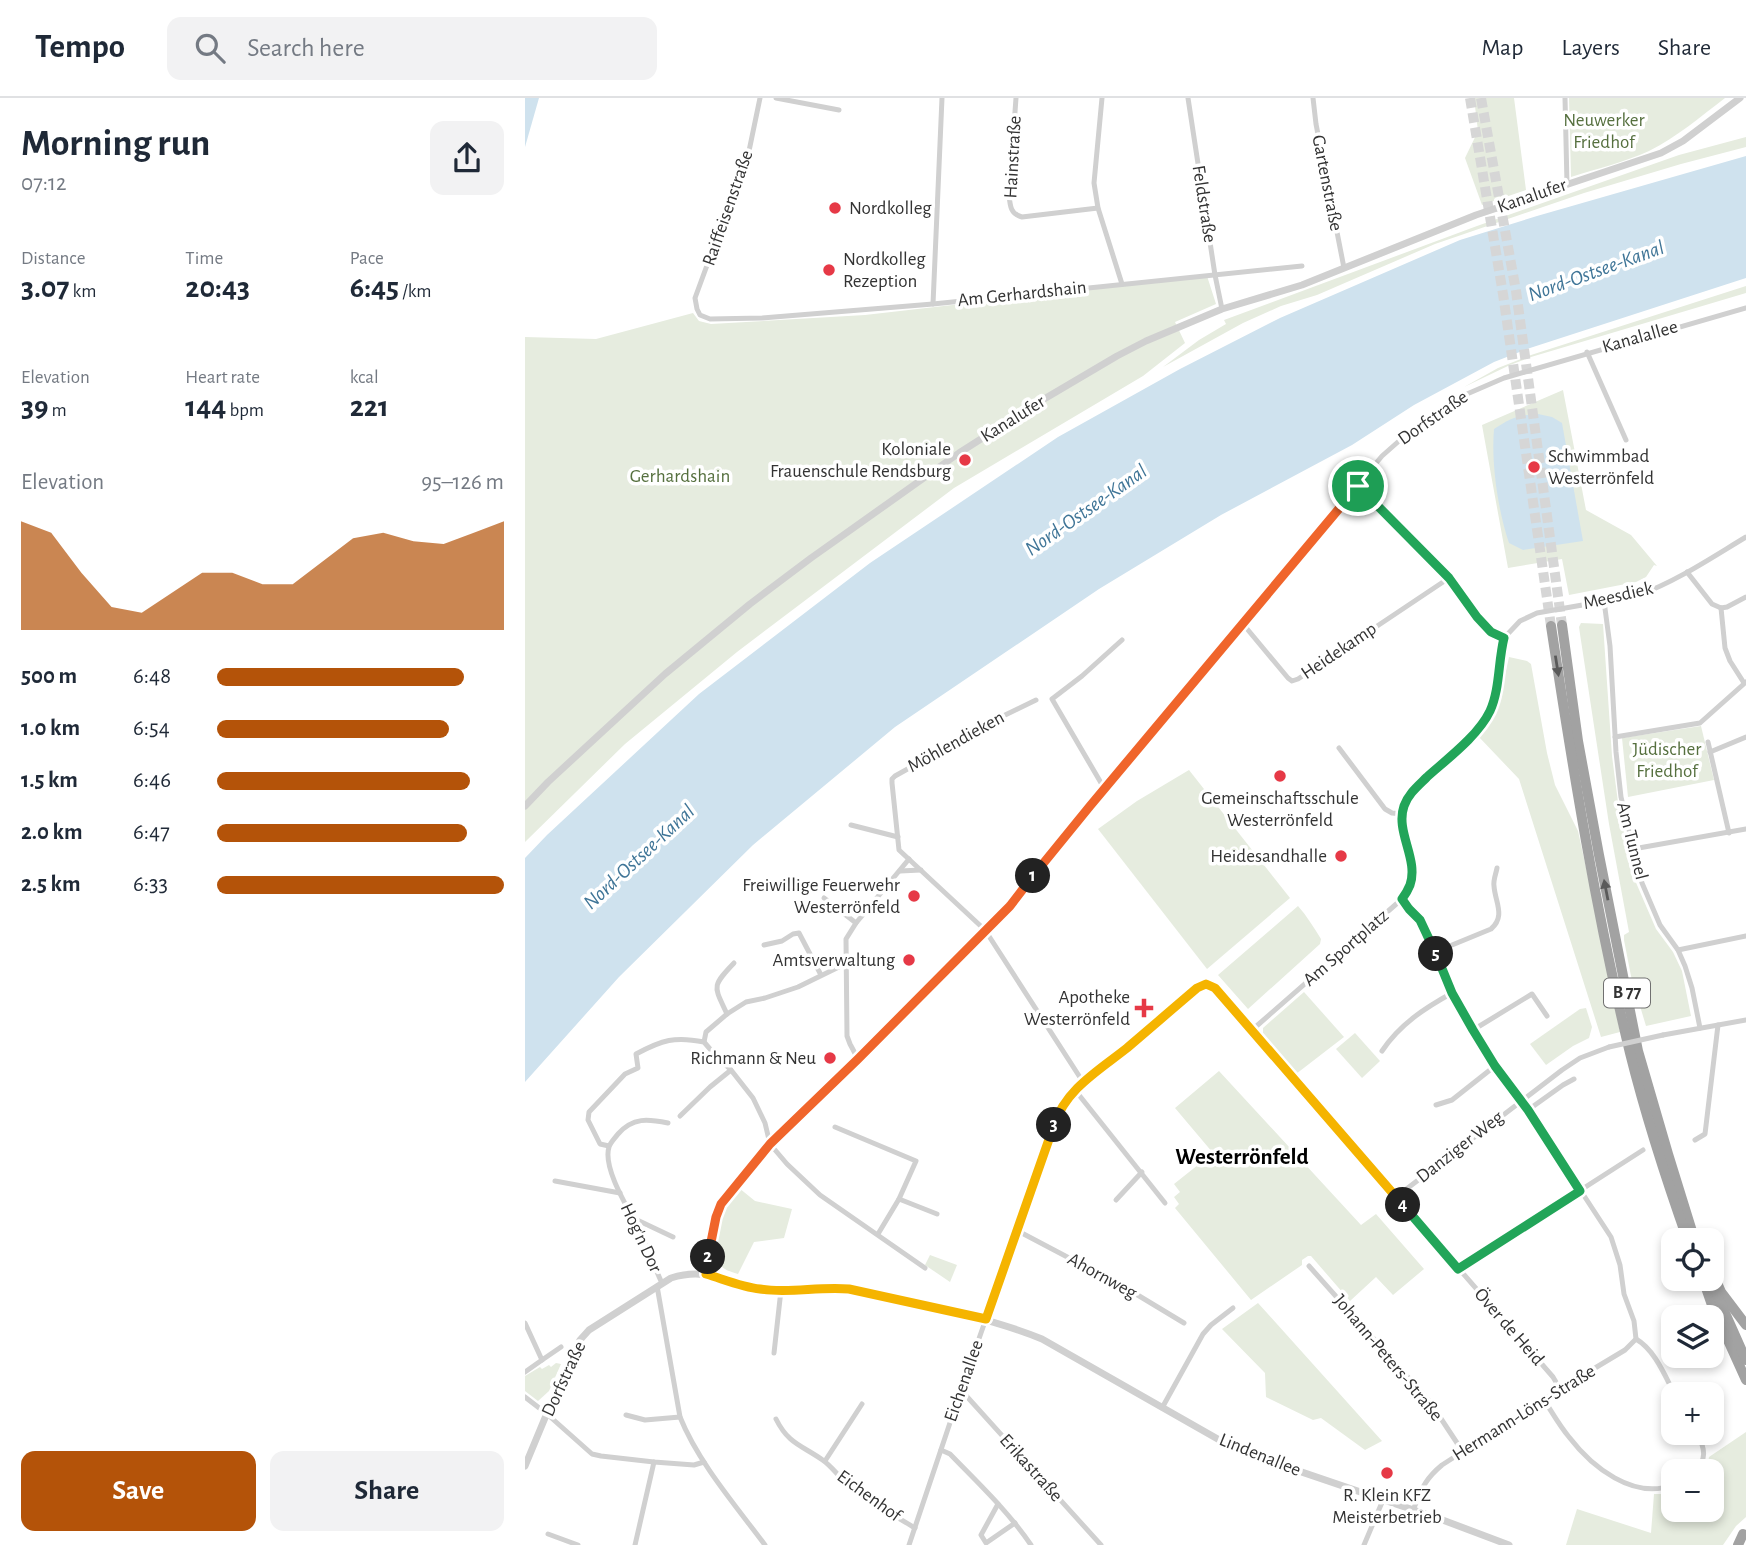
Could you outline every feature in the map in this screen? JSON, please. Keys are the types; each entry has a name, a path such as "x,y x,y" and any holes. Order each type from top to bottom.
{"highway":[{"name":"B 77","path":"1683,1228 1660,1162 1630,1054 1586,849 1556,626 1638,1051 1691,1228"},
{"path":"1707,1291 1746,1380"},
{"path":"1715,1291 1746,1360"},
{"path":"1721,1291 1746,1325"},
{"path":"1738,1545 1743,1534"}],"street":[{"name":"Raiffeisenstraße","path":"700,315 695,298 749,151 760,98"},
{"path":"776,98 839,110"},
{"path":"933,304 942,98"},
{"name":"Hainstraße","path":"1016,98 1009,194 1011,209 1016,216 1098,208"},
{"path":"1102,98 1094,183 1098,208 1122,284"},
{"name":"Feldstraße","path":"1188,98 1222,309"},
{"name":"Gartenstraße","path":"1313,98 1344,268"},
{"path":"1565,98 1567,184"},
{"name":"Kanalufer","path":"525,806 664,674 750,604 959,453 1117,356 1222,309 1302,285 1476,215 1661,153 1683,141 1740,98"},
{"name":"Am Gerhardshain","path":"700,315 710,319 762,318 933,304 1301,266"},
{"name":"Kanalallee","path":"1626,440 1587,352 1746,308"},
{"name":"Dorfstraße","path":"525,1466 580,1340 589,1330 671,1278 706,1274 709,1248 721,1204 770,1144 1010,906 1104,788 1382,456 1416,426 1460,397 1504,378 1587,352"},
{"path":"1339,748 1385,809 1402,814 1405,803 1415,789 1474,733 1489,713 1495,695 1504,638 1491,632 1449,578 1358,486"},
{"name":"Meesdiek","path":"1504,638 1520,621 1537,612 1639,595 1659,587 1746,537"},
{"path":"1688,572 1712,604 1721,608 1746,597"},
{"name":"Heidekamp","path":"1243,624 1292,681 1449,578"},
{"name":"Am Tunnel","path":"1604,601 1621,797 1642,883 1660,925 1678,950 1685,966 1700,1028"},
{"path":"1615,737 1700,723 1745,682 1730,661 1725,648 1721,608"},
{"path":"1104,788 1052,699 1122,640"},
{"name":"Möhlendieken","path":"985,930 899,850 892,779 1036,700"},
{"path":"1710,752 1746,737"},
{"path":"1708,742 1729,833"},
{"name":"Am Sportplatz","path":"1252,1030 1402,899 1410,886 1413,872 1402,814"},
{"path":"851,825 898,838"},
{"path":"1633,849 1746,830"},
{"path":"858,1059 847,1036 846,939 909,859"},
{"path":"1435,952 1491,929 1497,923 1500,916 1493,883 1497,869"},
{"path":"900,871 921,870"},
{"path":"824,898 856,923"},
{"path":"1402,899 1420,920 1452,993 1495,1066 1528,1110 1611,1237 1624,1294 1634,1321 1636,1339 1650,1350 1668,1382"},
{"path":"985,930 1083,1082"},
{"path":"764,945 799,933 821,975"},
{"path":"1678,950 1746,936"},
{"path":"727,1014 717,992 717,982 734,963"},
{"path":"704,1042 706,1032 746,1002 798,987 847,963"},
{"name":"Över de Heid","path":"1206,984 1215,988 1252,1030 1553,1377 1560,1389"},
{"name":"Eichenallee","path":"918,1545 909,1544 1057,1116 1065,1102 1083,1082 1197,988 1206,984"},
{"path":"1382,1051 1392,1036 1422,1010 1452,993"},
{"path":"1473,1030 1532,993 1547,1016"},
{"name":"Danziger Weg","path":"1396,1196 1580,1058 1609,1047 1746,1020"},
{"path":"1695,1140 1705,1134 1718,1025"},
{"path":"668,1123 647,1119 635,1122 624,1128 609,1146 600,1144 588,1120 589,1112 625,1074 638,1068 636,1054 666,1040 684,1038 704,1042 753,1098 765,1123 770,1144 787,1164 820,1195 925,1268"},
{"path":"1436,1105 1452,1100 1495,1066"},
{"path":"680,1116 731,1070"},
{"path":"1528,1110 1574,1079"},
{"path":"1075,1090 1165,1203"},
{"path":"835,1127 916,1161 899,1199 878,1234"},
{"name":"Hog'n Dor","path":"609,1146 609,1167 647,1244 660,1285 680,1417 704,1462 765,1545"},
{"path":"1458,1269 1643,1150"},
{"path":"1116,1200 1142,1172"},
{"name":"Hog'n Dor","path":"555,1181 620,1193"},
{"path":"899,1199 937,1214"},
{"path":"634,1218 673,1237"},
{"name":"Ahornweg","path":"1018,1231 1126,1288 1184,1323"},
{"name":"Johann-Peters-Straße","path":"1309,1266 1430,1402 1463,1452"},
{"name":"Lindenallee","path":"706,1274 759,1289 849,1289 1009,1326 1042,1339 1237,1450 1508,1545"},
{"path":"774,1353 781,1290"},
{"path":"1162,1408 1203,1335 1233,1308"},
{"path":"525,1323 542,1360"},
{"name":"Hermann-Löns-Straße","path":"1413,1510 1429,1475 1442,1465 1625,1350 1636,1339"},
{"path":"525,1371 561,1347"},
{"name":"Erikastraße","path":"961,1390 1101,1545"},
{"path":"525,1397 592,1454 694,1465 704,1462"},
{"path":"1544,1400 1569,1438 1612,1476 1635,1487 1661,1489"},
{"name":"Eichenhof","path":"825,1461 862,1404"},
{"path":"626,1415 645,1420 680,1417"},
{"name":"Eichenhof","path":"776,1419 781,1429 797,1446 825,1461 846,1483 915,1528"},
{"path":"941,1450 950,1454 998,1504 1031,1545"},
{"path":"635,1545 653,1462"},
{"path":"1364,1545 1383,1500"},
{"path":"998,1504 981,1535 986,1542 1015,1523"},
{"path":"548,1534 578,1545"}],"green space":[{"path":"1474,98 1514,98 1526,190 1482,205 1465,158 1478,131"},
{"name":"Neuwerker Friedhof","path":"1569,98 1725,98 1679,133 1649,151 1571,177"},
{"path":"1746,137 1746,147 1584,193 1435,244 1317,295 1281,306 1243,323 1163,367 1226,324 1224,320 1477,226 1679,155"},
{"name":"Gerhardshain","path":"1207,276 1216,304 1175,322 1185,343 1143,376 954,488 737,652 625,744 525,842 525,337 596,339 693,313 699,321 711,324 865,315"},
{"path":"1746,286 1746,293 1531,357 1464,387 1498,368 1531,355"},
{"name":"Schwimmbad Westerrönfeld","path":"1563,390 1586,510 1631,535 1657,566 1654,565 1646,577 1636,582 1569,595 1562,559 1508,568 1482,425"},
{"path":"1581,623 1603,624 1612,756 1619,810 1634,878 1656,929 1673,952 1682,971 1691,1016 1646,1026 1631,976 1624,940 1624,935 1629,932 1609,824 1579,627"},
{"path":"1509,657 1531,664 1555,785 1578,831 1620,1032 1601,1037 1519,779 1478,736 1498,698"},
{"name":"Jüdischer Friedhof","path":"1701,726 1714,780 1628,797 1622,738"},
{"path":"1189,770 1290,898 1207,969 1098,829 1137,801"},
{"path":"1298,906 1321,939 1320,944 1248,1009 1218,975"},
{"path":"1304,992 1344,1037 1296,1074 1263,1035 1263,1028"},
{"path":"1586,1008 1592,1027 1589,1038 1546,1065 1530,1044 1580,1009"},
{"path":"1355,1033 1380,1061 1362,1078 1336,1049"},
{"path":"1219,1071 1361,1225 1376,1214 1424,1269 1393,1295 1376,1277 1350,1301 1311,1256 1308,1256 1302,1260 1302,1265 1251,1300 1175,1208 1179,1204 1174,1197 1180,1192 1174,1184 1213,1153 1175,1108"},
{"path":"739,1188 755,1201 792,1209 784,1238 754,1242 738,1274 719,1264 715,1247 722,1211"},
{"path":"930,1255 957,1265 950,1282 925,1265"},
{"path":"1258,1303 1382,1441 1365,1450 1321,1418 1313,1420 1266,1397 1265,1373 1222,1329"},
{"path":"556,1363 561,1364 549,1391 538,1401 525,1391 525,1376 540,1367 551,1367"},
{"path":"1746,1432 1746,1517 1723,1545 1566,1545 1577,1509 1651,1533 1654,1494 1661,1494 1661,1522 1724,1522 1724,1459 1709,1457"}],"water":[{"path":"525,98 539,98 525,147"},
{"name":"Nord-Ostsee-Kanal","path":"1746,156 1746,278 1494,362 1414,405 1352,445 1221,515 1099,589 895,727 753,845 619,977 525,1082 525,858 699,694 870,563 1058,437 1180,369 1280,318 1460,240"},
{"path":"1538,414 1552,417 1562,423 1583,541 1523,550 1509,543 1502,516 1496,487 1494,429 1515,418"}],"tunnel":[{"path":"1470,98 1503,294 1551,626"},
{"path":"1481,98 1516,291 1562,625"}],"place":[{"name":"Nordkolleg","path":"835,208"},
{"name":"Nordkolleg Rezeption","path":"829,270"},
{"name":"Koloniale Frauenschule Rendsburg","path":"965,460"},
{"name":"Schwimmbad Westerrönfeld","path":"1534,467"},
{"name":"Gemeinschaftsschule Westerrönfeld","path":"1280,776"},
{"name":"Heidesandhalle","path":"1341,856"},
{"name":"Freiwillige Feuerwehr Westerrönfeld","path":"914,896"},
{"name":"Amtsverwaltung","path":"909,960"},
{"name":"Apotheke Westerrönfeld","path":"1144,1008"},
{"name":"Richmann & Neu","path":"830,1058"},
{"name":"R. Klein KFZ Meisterbetrieb","path":"1387,1473"}],"district":[{"name":"Westerrönfeld","path":"1242,1157"}],"route":[{"path":"1358,486 1449,578 1491,632 1504,638 1495,695 1489,713 1474,733 1415,789 1405,803 1403,826 1413,872 1410,886 1402,899 1420,920 1452,993 1473,1030 1580,1191 1458,1269 1215,988 1206,984 1197,988 1083,1082 1065,1102 1057,1116 986,1319 849,1289 759,1289 706,1274 709,1248 721,1204 770,1144 1010,906 1090,806 1358,486"}]}
